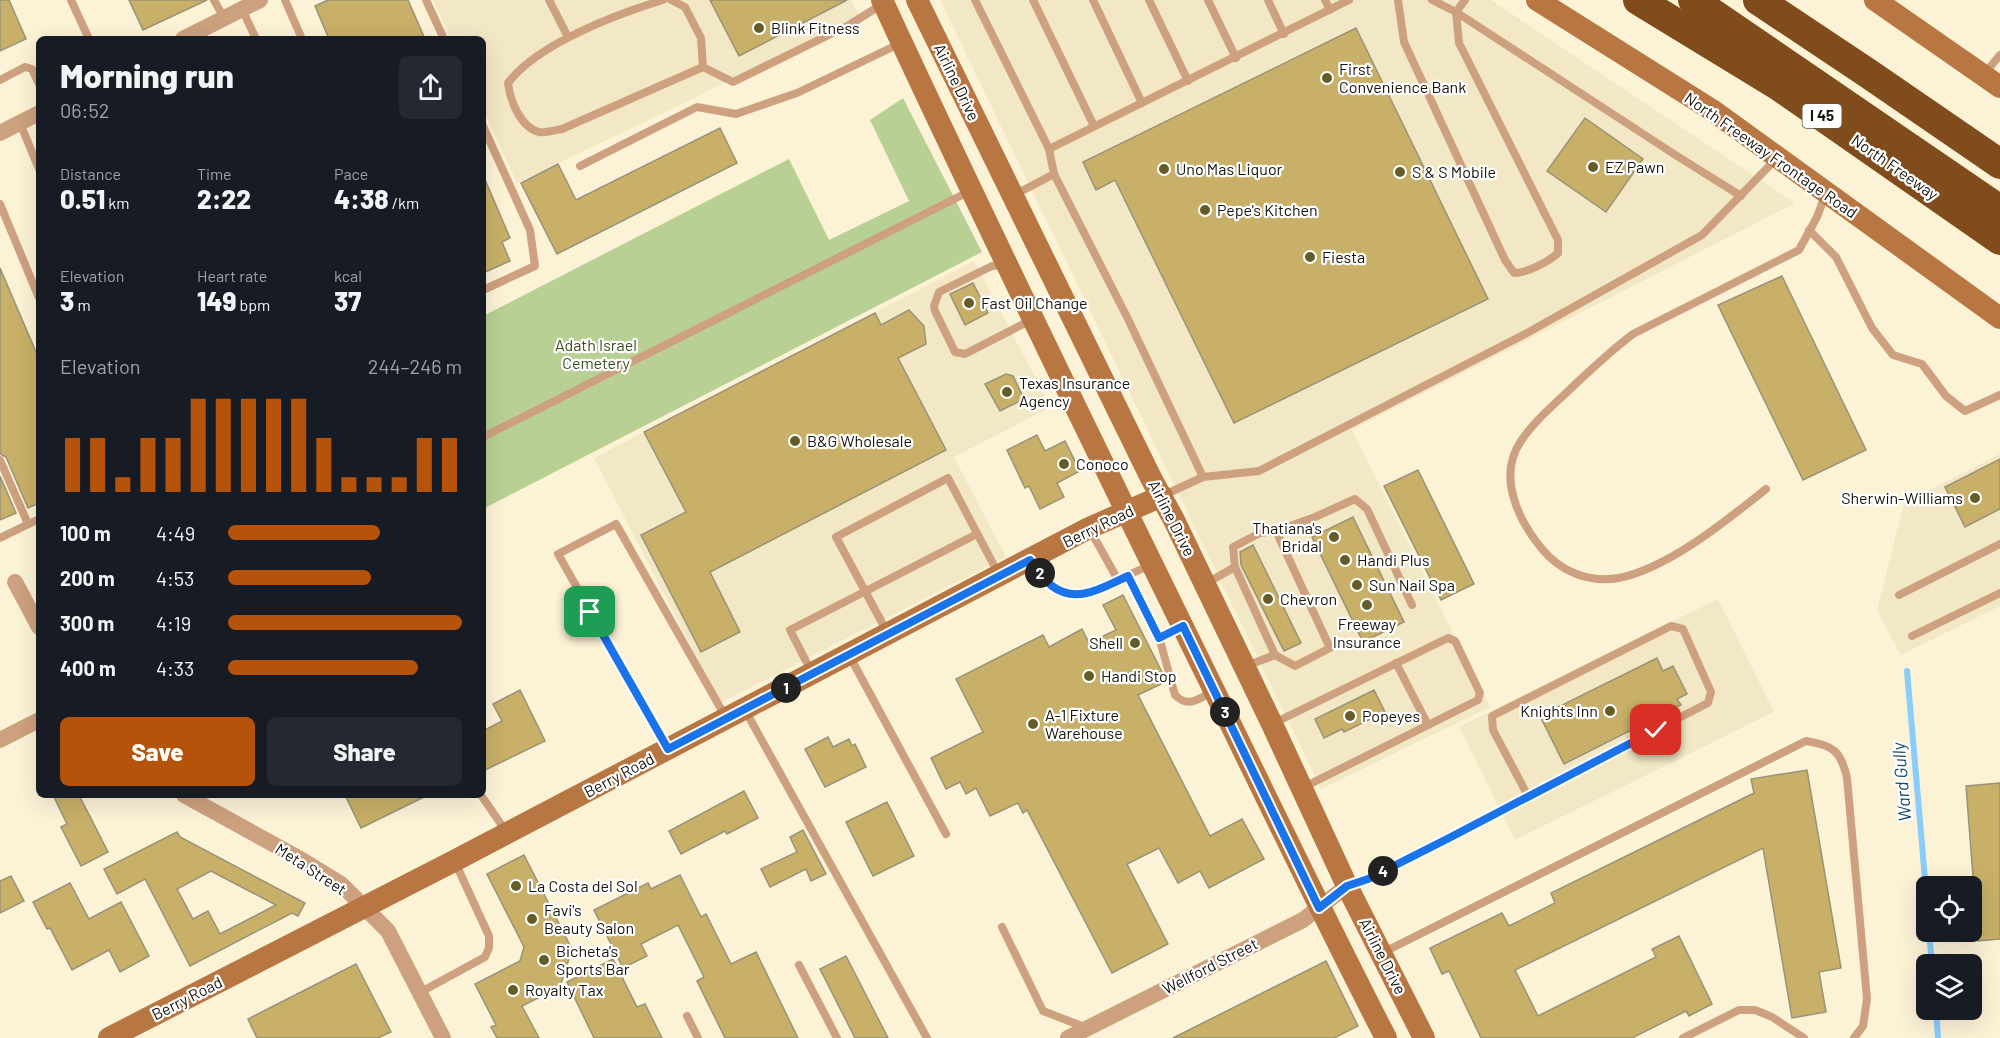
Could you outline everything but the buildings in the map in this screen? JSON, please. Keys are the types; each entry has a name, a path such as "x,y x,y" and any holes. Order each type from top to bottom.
{"highway":[{"name":"North Freeway","path":"1638,0 1779,86 2000,240"},
{"name":"North Freeway","path":"1693,0 2000,210"},
{"path":"1758,0 2000,164"}],"main road":[{"name":"Airline Drive","path":"917,0 1205,584 1347,886 1424,1038"},
{"name":"North Freeway Frontage Road","path":"1537,0 1712,110 2000,318"},
{"path":"1875,0 1991,81"},
{"name":"Airline Drive","path":"886,1 902,42 1033,319 1319,908 1386,1038"},
{"path":"1007,265 1041,250"},
{"name":"Berry Road","path":"109,1038 507,834 1089,528 1162,496"}],"street":[{"path":"189,36 253,3"},
{"path":"0,134 36,115"},
{"path":"15,582 36,621"},
{"path":"0,740 36,722"},
{"name":"Meta Street","path":"189,798 303,860 341,884 388,931 443,1038"},
{"name":"Wellford Street","path":"1068,1038 1303,920 1347,886"}],"lane":[{"path":"71,0 88,36"},
{"path":"214,0 224,18"},
{"path":"285,0 301,36"},
{"path":"426,0 443,36"},
{"path":"549,0 568,37"},
{"path":"663,0 568,37 516,72 508,82 510,96 526,126 541,132 562,129 703,67"},
{"path":"671,0 685,8 701,38 703,67"},
{"path":"975,0 1049,148 1054,174 1128,319 1203,477"},
{"path":"1033,0 1094,126"},
{"path":"1093,0 1142,103"},
{"path":"1149,0 1188,81"},
{"path":"1208,0 1236,58"},
{"path":"1268,0 1284,34"},
{"path":"1325,0 1330,10"},
{"path":"1049,148 1236,58 1349,0"},
{"path":"1398,0 1404,42 1505,260 1514,273 1521,273 1558,253 1558,240 1459,43 1456,12 1465,0"},
{"path":"1431,0 1456,12 1741,196"},
{"path":"703,67 733,82 849,25 886,1"},
{"path":"253,3 256,36"},
{"path":"580,166 697,107 736,114 797,93 902,42"},
{"path":"1991,81 2000,56"},
{"path":"0,80 25,67 32,69 36,78"},
{"path":"20,123 36,162"},
{"path":"486,133 530,230 536,266 486,289"},
{"path":"1162,496 1203,477 1259,471 1527,333 1702,235 1778,158"},
{"path":"1013,195 1054,174"},
{"path":"486,435 971,190"},
{"path":"1766,489 1713,531 1665,559 1620,578 1599,580 1581,577 1548,556 1534,540 1517,509 1511,490 1512,462 1520,443 1535,423 1612,350 1633,334 1799,250 1827,193"},
{"path":"0,204 36,291"},
{"path":"1809,230 1836,257 1872,327 1893,355 1922,364 1946,396 1965,411 2000,395"},
{"path":"1007,265 992,266 945,288 936,298 935,311 955,352 965,354 1033,319"},
{"path":"0,460 28,524"},
{"path":"888,634 836,537 948,478 999,576"},
{"path":"1276,531 1330,648 1295,666 1275,655 1235,567 1233,547 1260,533 1276,531 1355,499 1367,509 1412,605"},
{"path":"0,538 36,520"},
{"path":"668,749 558,554 616,524 736,714 927,1038"},
{"path":"1089,528 1118,580"},
{"path":"812,674 790,630 977,534"},
{"path":"1899,595 2000,544"},
{"path":"1030,560 1051,585 1067,594 1084,595 1152,564"},
{"path":"1205,584 1235,567"},
{"path":"1128,576 1159,638 1175,695 1182,702 1188,703 1214,690"},
{"path":"1912,636 2000,593"},
{"path":"1159,638 1183,626"},
{"path":"1347,886 1368,879 1529,798 1546,786 1708,704 1711,692 1683,629 1671,626 1492,716 1493,730 1529,798"},
{"path":"1272,724 1448,638 1455,641 1480,693 1478,700 1302,788"},
{"path":"849,655 946,834"},
{"path":"1243,667 1275,655"},
{"path":"1396,663 1428,725"},
{"path":"1382,953 1806,741 1818,743 1834,749 1844,766 1847,778 1867,999 1863,1026 1854,1038"},
{"path":"483,798 507,834"},
{"path":"420,993 484,957 489,948 489,936 454,861"},
{"path":"1002,927 1043,1011 1088,1028"},
{"path":"799,965 837,1038"},
{"path":"1683,1038 1739,1010 1755,1010 1772,1017 1805,1037"},
{"path":"687,1016 698,1038"}],"shaded area":[{"path":"433,0 851,0 859,15 686,102 517,183 486,116 486,36 450,36"},
{"path":"940,0 1491,0 1795,203 1352,430 1490,707 1321,789"},
{"path":"974,261 1051,407 954,457 1006,557 720,703 594,458"},
{"path":"2000,454 2000,606 1901,655 1877,611 1904,503"},
{"path":"1718,599 1774,712 1515,840 1459,727"}],"green space":[{"name":"Adath Israel Cemetery","path":"903,98 982,252 486,507 486,314 789,159 829,240 909,201 870,120"}],"waterway":[{"name":"Ward Gully","path":"1907,671 1925,876"},
{"name":"Ward Gully","path":"1930,942 1931,954"},
{"name":"Ward Gully","path":"1937,1020 1938,1038"}],"place":[{"name":"Blink Fitness","path":"759,28"},
{"name":"First Convenience Bank","path":"1327,78"},
{"name":"EZ Pawn","path":"1593,167"},
{"name":"Uno Mas Liquor","path":"1164,169"},
{"name":"S & S Mobile","path":"1400,172"},
{"name":"Pepe's Kitchen","path":"1205,210"},
{"name":"Fiesta","path":"1310,257"},
{"name":"Fast Oil Change","path":"969,303"},
{"name":"Texas Insurance Agency","path":"1007,392"},
{"name":"B&G Wholesale","path":"795,441"},
{"name":"Conoco","path":"1064,464"},
{"name":"Sherwin-Williams","path":"1975,498"},
{"name":"Thatiana's Bridal","path":"1334,537"},
{"name":"Handi Plus","path":"1345,560"},
{"name":"Sun Nail Spa","path":"1357,585"},
{"name":"Chevron","path":"1268,599"},
{"name":"Freeway Insurance","path":"1367,605"},
{"name":"Shell","path":"1135,643"},
{"name":"Handi Stop","path":"1089,676"},
{"name":"Knights Inn","path":"1610,711"},
{"name":"Popeyes","path":"1350,716"},
{"name":"A-1 Fixture Warehouse","path":"1033,724"},
{"name":"La Costa del Sol","path":"516,886"},
{"name":"Favi's Beauty Salon","path":"532,919"},
{"name":"Bicheta's Sports Bar","path":"544,960"},
{"name":"Royalty Tax","path":"513,990"}],"route":[{"path":"590,612 668,749 1030,560 1051,585 1067,594 1084,595 1128,576 1159,638 1183,626 1319,908 1347,886 1368,879 1529,798 1546,786 1656,730"}]}
